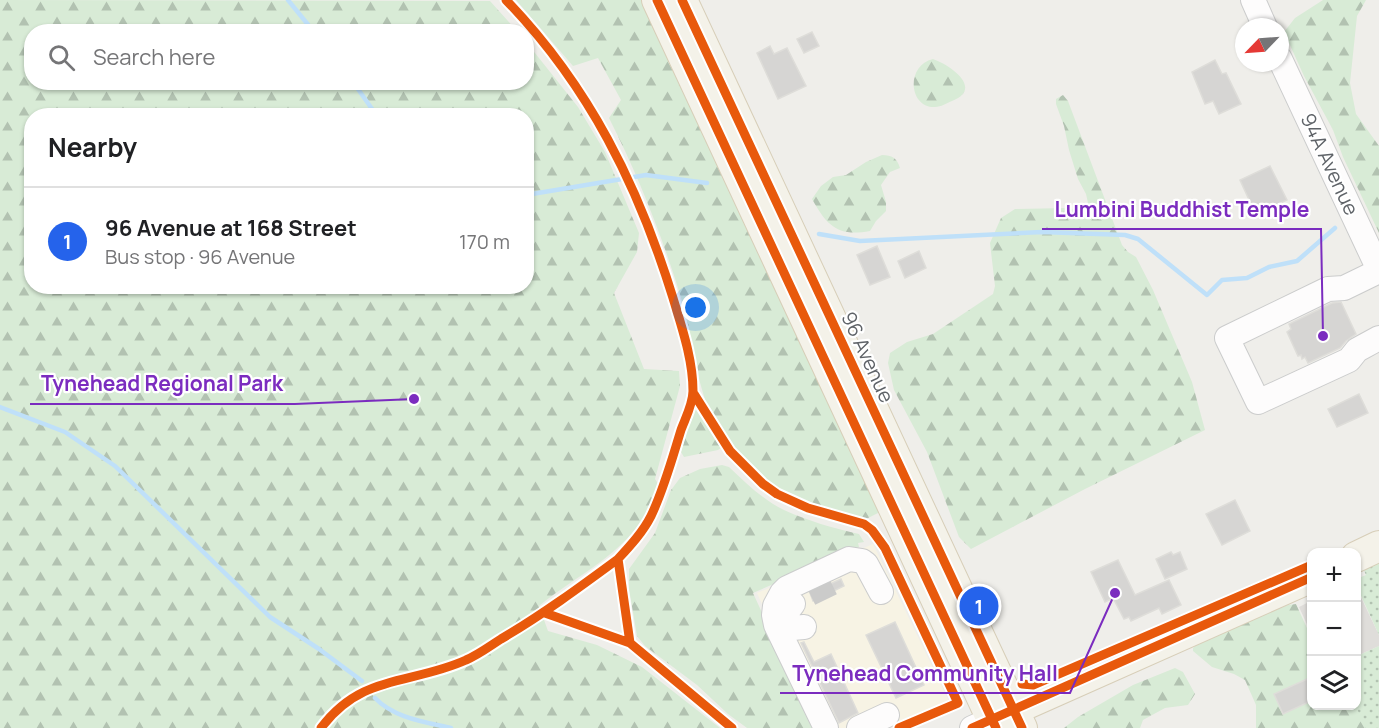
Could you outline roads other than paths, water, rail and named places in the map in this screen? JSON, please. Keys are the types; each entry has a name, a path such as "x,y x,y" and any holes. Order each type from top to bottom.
{"main road":[{"name":"96 Avenue","path":"657,0 999,722"},
{"name":"96 Avenue","path":"682,0 999,722"},
{"path":"1361,555 1379,546"},
{"path":"999,722 1307,579"}],"street":[{"name":"94A Avenue","path":"1286,72 1379,270"},
{"path":"1379,270 1344,288 1328,289 1227,338 1258,402 1349,360 1357,350 1379,338"},
{"path":"826,728 776,625 774,615 775,606 782,592 787,588 849,559 866,564 876,594 860,575 853,574 841,579"},
{"path":"804,627 792,628 788,624 786,613 792,605 810,594"},
{"path":"859,728 887,715"}],"waterway":[{"path":"288,0 308,24"},
{"path":"359,90 371,108"},
{"path":"534,194 646,175 707,183"},
{"path":"819,234 860,241 1042,232 1125,235 1138,239 1207,295 1222,280 1247,278 1269,267 1297,261 1335,228"},
{"path":"0,407 65,432 115,466 270,617 362,681"},
{"path":"375,698 401,715 451,728"}],"tunnel":[{"path":"810,594 841,579"}],"place":[{"name":"Lumbini Buddhist Temple","path":"1323,336"},
{"name":"Tynehead Regional Park","path":"414,399"},
{"name":"Tynehead Community Hall","path":"1115,593"},
{"name":"96 Avenue at 168 Street","path":"979,606"}]}
